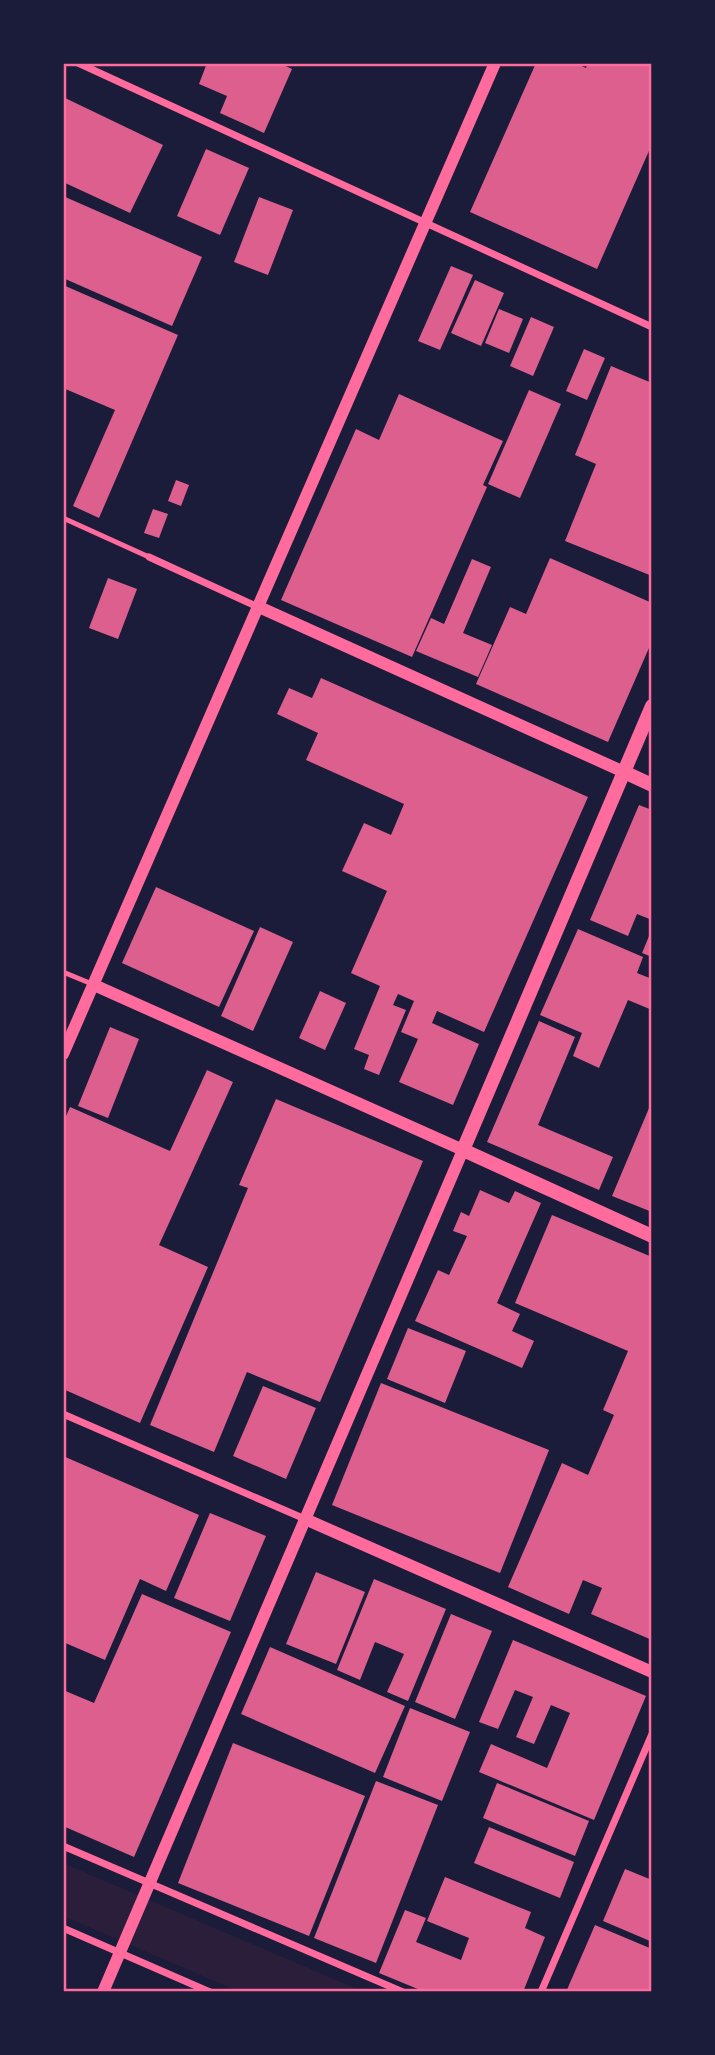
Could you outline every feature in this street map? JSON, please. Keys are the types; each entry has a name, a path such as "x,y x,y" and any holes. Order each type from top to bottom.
{"main road":[{"path":"652,706 463,1150 652,1236"},
{"path":"624,772 652,785"}],"street":[{"path":"78,63 652,327"},
{"path":"63,1055 495,63"},
{"path":"149,557 624,772"},
{"path":"94,985 463,1150 103,1992"},
{"path":"63,1414 652,1672"},
{"path":"541,1992 652,1734"},
{"path":"63,1846 403,1992"},
{"path":"63,1928 210,1992"}],"lane":[{"path":"63,518 149,557"},
{"path":"63,972 94,985"}],"shaded area":[{"path":"63,1863 364,1992 240,1992 63,1916"}],"building":[{"path":"207,63 279,63 292,69 264,133 220,113 227,96 199,84"},
{"path":"536,63 575,63 586,68 588,63 652,63 652,144 597,269 470,212"},
{"path":"63,97 163,145 130,213 63,182"},
{"path":"206,149 249,168 220,235 177,216"},
{"path":"63,196 202,257 172,326 63,278"},
{"path":"259,197 293,210 268,275 234,262"},
{"path":"451,266 473,275 440,350 418,341"},
{"path":"475,280 504,293 481,346 451,333"},
{"path":"63,285 178,335 99,518 73,506 115,410 63,388"},
{"path":"499,309 523,319 509,353 485,343"},
{"path":"531,317 554,327 533,376 510,366"},
{"path":"584,349 605,358 587,400 566,391"},
{"path":"611,366 652,383 652,576 565,541 596,464 575,455"},
{"path":"529,390 561,404 520,498 488,484"},
{"path":"399,394 503,441 483,485 487,487 412,657 281,600 356,429 379,440"},
{"path":"176,480 189,485 181,506 168,501"},
{"path":"153,509 168,514 159,538 144,533"},
{"path":"550,558 652,603 652,641 608,742 476,684 510,607 526,614"},
{"path":"472,559 491,567 463,633 492,645 478,677 416,651 431,618 444,624"},
{"path":"108,578 137,589 118,639 89,628"},
{"path":"321,678 588,797 484,1032 437,1011 432,1023 479,1044 453,1105 399,1082 418,1039 401,1032 414,1001 398,994 393,1005 406,1010 379,1075 364,1069 369,1055 354,1049 380,986 351,973 387,891 342,871 364,823 391,835 404,804 306,760 318,733 277,714 289,688 312,698"},
{"path":"639,805 652,810 652,920 637,914 628,936 590,920"},
{"path":"156,887 254,931 219,1007 122,963"},
{"path":"260,927 293,942 253,1031 221,1016"},
{"path":"578,929 643,957 637,973 652,979 652,1010 628,1000 599,1068 573,1056 582,1033 540,1015"},
{"path":"652,929 652,957 642,953"},
{"path":"320,991 346,1003 325,1050 299,1038"},
{"path":"539,1021 575,1037 538,1125 613,1157 599,1190 487,1142"},
{"path":"110,1027 139,1039 108,1118 78,1106"},
{"path":"207,1070 233,1082 159,1245 208,1267 140,1423 63,1389 63,1123 70,1107 170,1151"},
{"path":"276,1099 423,1161 320,1402 247,1372 214,1452 150,1425 248,1188 239,1185"},
{"path":"652,1101 652,1212 612,1196"},
{"path":"480,1190 509,1203 515,1191 541,1203 497,1303 520,1314 512,1331 534,1341 522,1368 415,1321 438,1270 449,1275 467,1236 453,1231 461,1212 469,1216"},
{"path":"552,1215 652,1257 652,1640 591,1614 602,1588 583,1580 569,1614 508,1587 562,1463 588,1475 614,1415 603,1410 628,1351 515,1303"},
{"path":"408,1328 466,1351 445,1403 387,1379"},
{"path":"381,1383 549,1450 500,1573 332,1505"},
{"path":"263,1386 316,1408 286,1479 233,1456"},
{"path":"63,1456 199,1515 166,1591 140,1579 105,1660 63,1642"},
{"path":"210,1513 266,1536 230,1621 174,1598"},
{"path":"316,1572 365,1592 336,1664 286,1644"},
{"path":"374,1579 446,1609 408,1701 387,1692 404,1654 375,1642 360,1680 337,1670"},
{"path":"142,1594 231,1632 134,1857 63,1826 63,1690 94,1703"},
{"path":"451,1614 492,1631 455,1719 415,1702"},
{"path":"513,1640 646,1696 594,1820 479,1772 491,1744 547,1768 570,1713 551,1705 534,1744 516,1737 533,1697 515,1690 498,1729 479,1722"},
{"path":"270,1647 405,1706 375,1773 241,1714"},
{"path":"410,1708 470,1732 442,1801 383,1777"},
{"path":"233,1743 365,1796 309,1936 178,1883"},
{"path":"376,1781 438,1805 376,1963 314,1938"},
{"path":"497,1783 589,1821 575,1856 483,1818"},
{"path":"489,1827 574,1862 560,1898 474,1863"},
{"path":"625,1869 652,1880 650,1941 603,1921"},
{"path":"445,1877 531,1912 525,1928 545,1937 523,1992 425,1992 379,1973 405,1910 426,1918 416,1942 461,1960 469,1938 427,1921"},
{"path":"595,1925 652,1949 652,1992 566,1992"}]}
